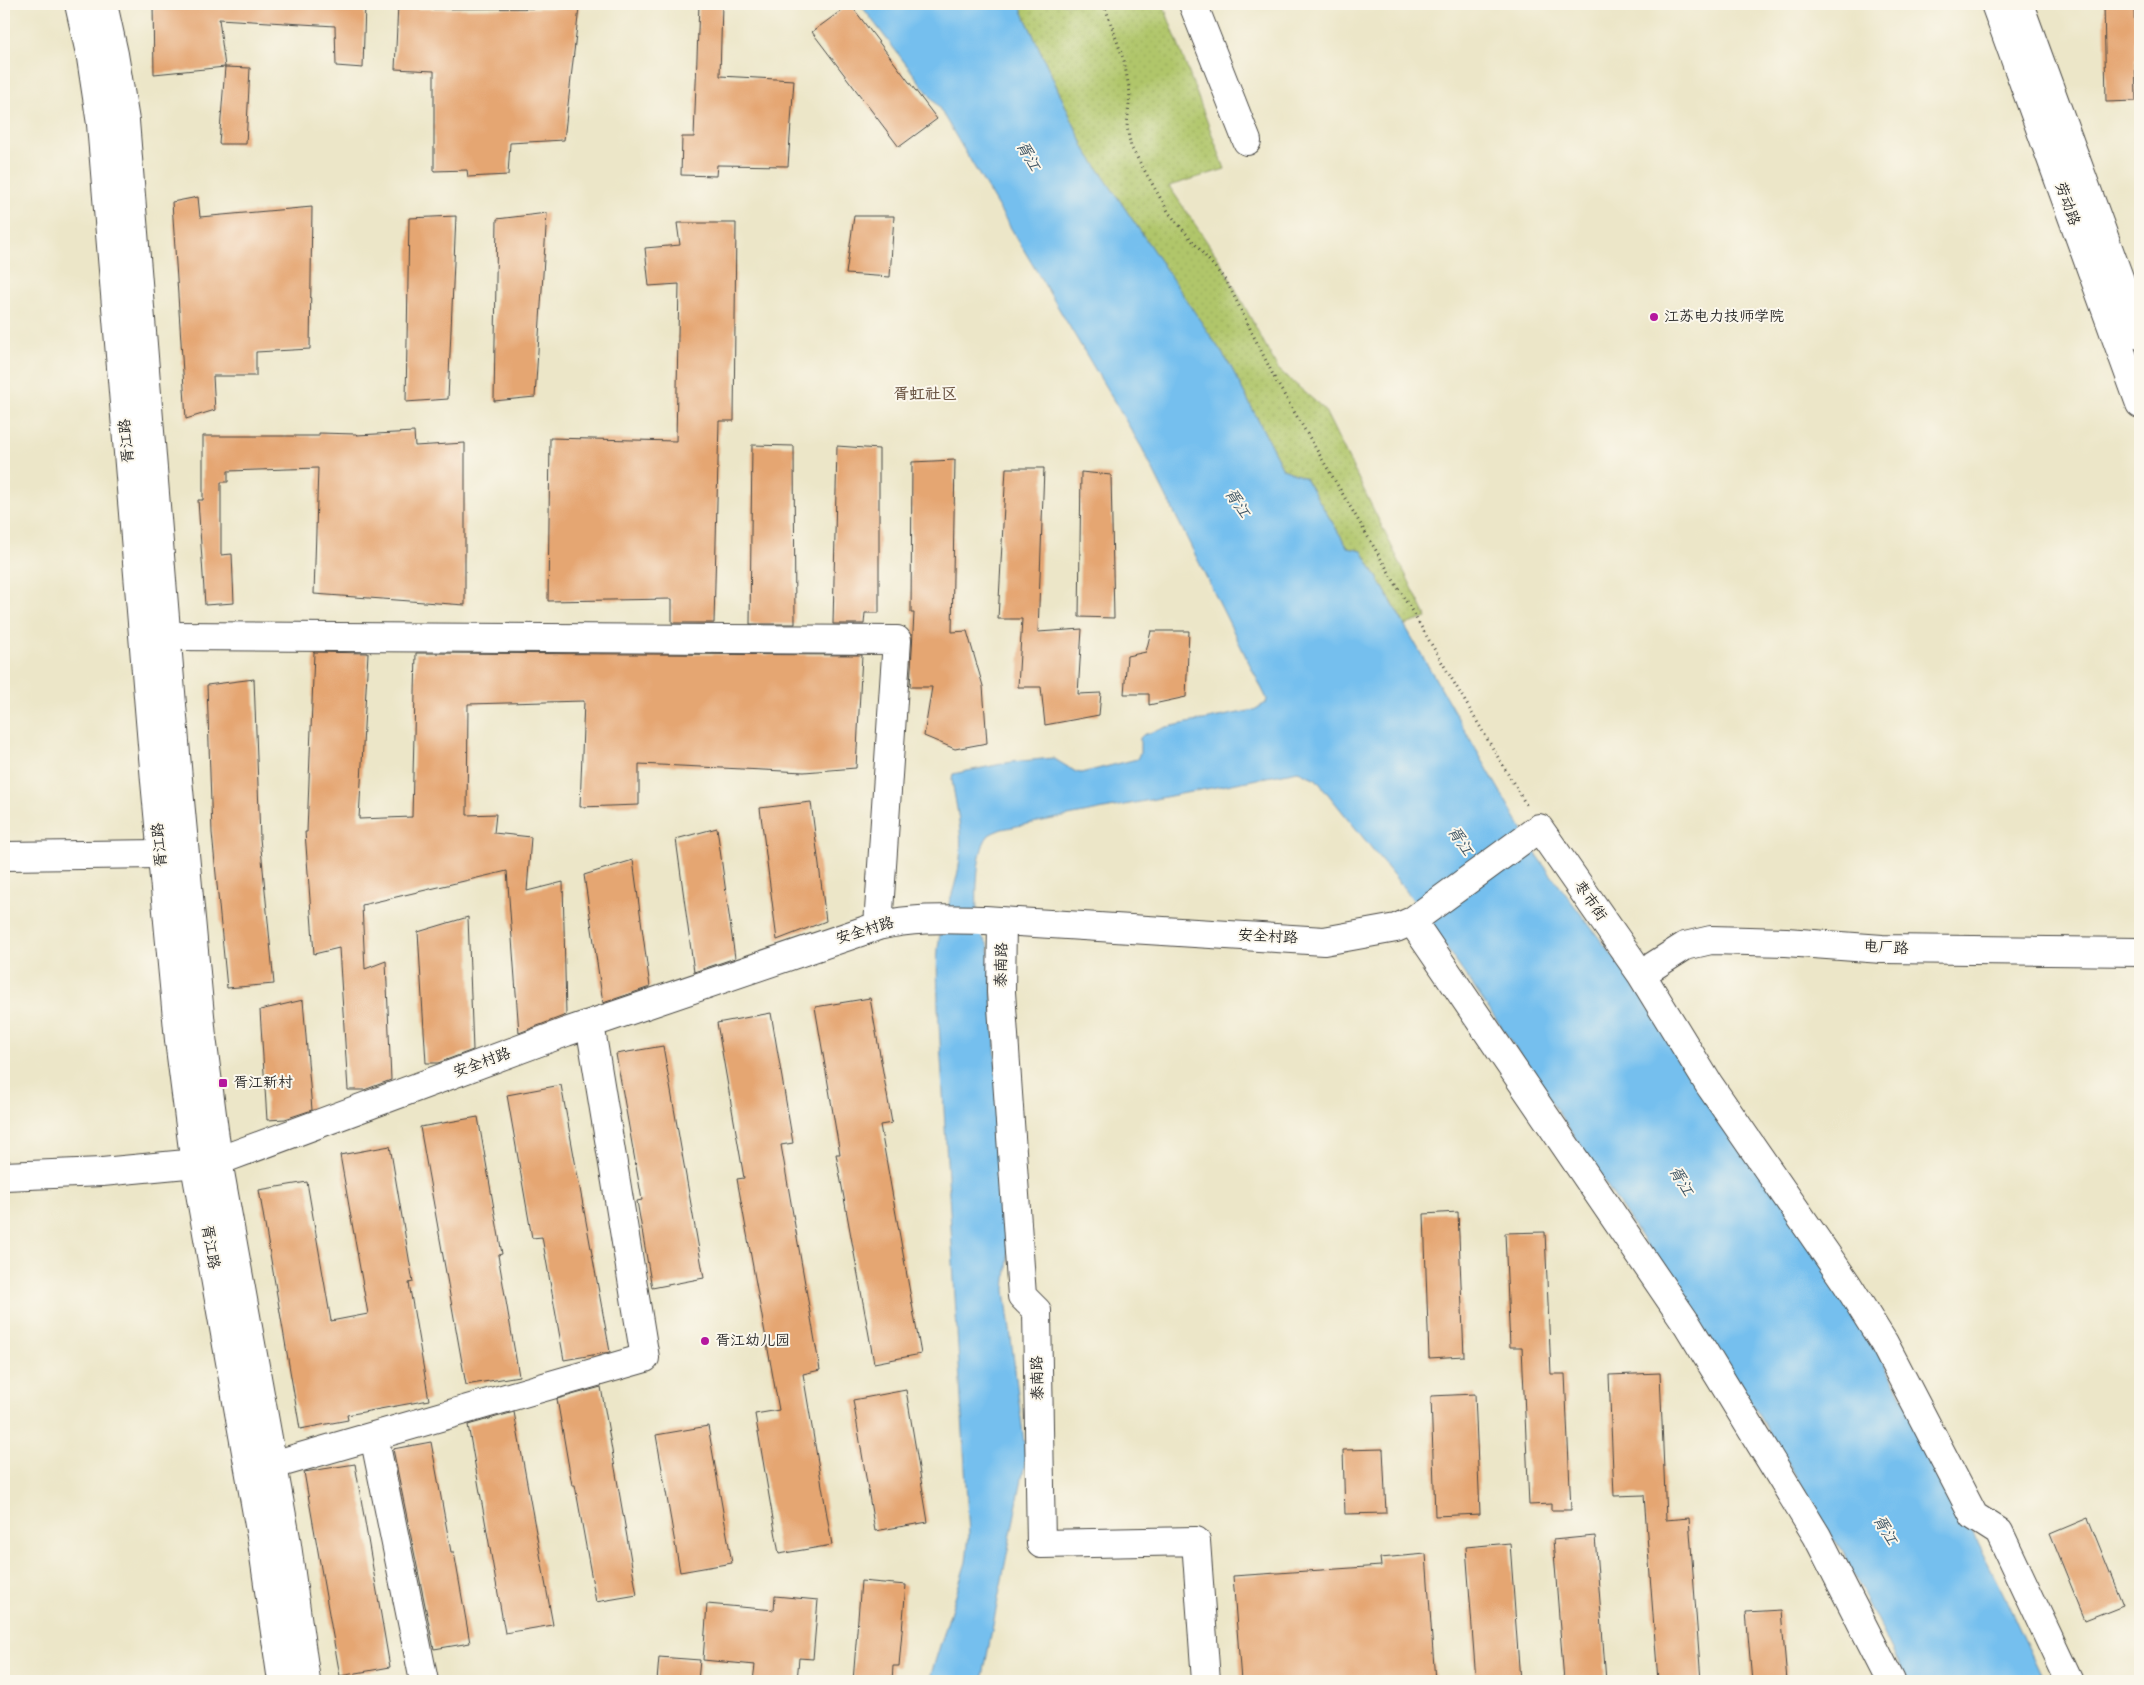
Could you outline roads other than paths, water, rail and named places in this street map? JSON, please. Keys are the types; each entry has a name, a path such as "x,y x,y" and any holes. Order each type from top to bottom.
{"street":[{"name":"胥江路","path":"79,4 103,56 128,152 166,636 196,971 207,1163 282,1681"},
{"name":"胥江路","path":"103,4 104,154 161,854 179,1040 273,1465 306,1681"},
{"path":"1193,4 1246,141"},
{"name":"劳动路","path":"1995,4 2140,404"},
{"name":"劳动路","path":"2019,4 2140,335"},
{"path":"166,636 897,640 878,926"},
{"name":"安全村路","path":"4,1176 102,1172 207,1163 590,1024 878,926 906,919 933,918 994,921 1324,941 1396,928 1417,918 1534,832"},
{"name":"枣市街","path":"1534,832 1642,974 1708,1083 1848,1284 1884,1343 1974,1516 1999,1532 2069,1681"},
{"path":"4,856 161,854"},
{"path":"1417,918 1687,1324 1817,1536 1891,1681"},
{"name":"泰南路","path":"994,921 1001,992 1022,1296 1037,1311 1041,1544 1196,1541 1206,1681"},
{"name":"电厂路","path":"1642,974 1685,946 1710,940 1786,942 1882,949 2140,952"},
{"path":"273,1465 645,1358 590,1024"},
{"path":"374,1436 424,1681"}],"water":[{"name":"胥江","path":"860,4 1019,4 1085,149 1230,365 1283,469 1305,478 1348,548 1362,551 1539,859 1618,963 1844,1289 1921,1430 2006,1600 2044,1681 1908,1681 1846,1559 1758,1413 1502,1028 1411,897 1316,779 1298,771 1002,829 989,835 984,844 978,867 978,921 980,932 989,946 1008,1258 1005,1290 1026,1458 982,1681 929,1681 966,1562 969,1535 937,978 939,939 957,878 961,849 960,829 952,780 953,774 1011,762 1053,758 1081,773 1137,759 1140,753 1140,738 1143,735 1167,727 1254,710 1266,703 1267,699 1142,448 938,106"}],"place":[{"name":"江苏电力技师学院","path":"1654,317"},
{"name":"胥江新村","path":"223,1083"},
{"name":"胥江幼儿园","path":"705,1341"}],"district":[{"name":"胥虹社区","path":"925,394"}]}
